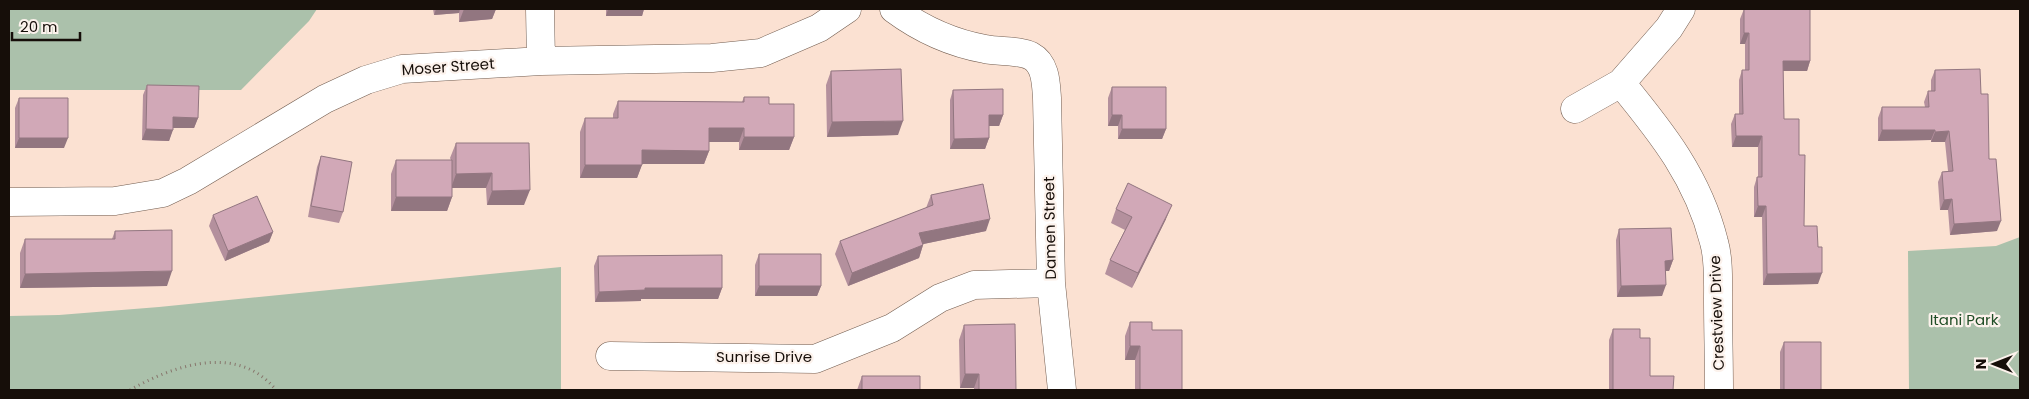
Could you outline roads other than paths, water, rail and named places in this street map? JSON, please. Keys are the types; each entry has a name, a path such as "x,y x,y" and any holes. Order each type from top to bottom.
{"street":[{"path":"540,9 541,61"},
{"name":"Moser Street","path":"9,202 115,200 163,193 188,181 325,99 366,80 402,69 541,61 712,58 761,54 819,28 847,9"},
{"name":"Damen Street","path":"894,9 930,31 956,42 984,49 1031,56 1041,65 1046,80 1047,98 1051,283 1062,390"},
{"path":"1575,109 1621,83 1669,28 1681,9"},
{"name":"Crestview Drive","path":"1621,83 1653,122 1683,165 1696,190 1715,244 1718,272 1719,390"},
{"name":"Sunrise Drive","path":"610,356 815,359 892,328 940,298 974,285 1051,283"}],"park label":[{"name":"Itani Park","path":"1964,320"}]}
